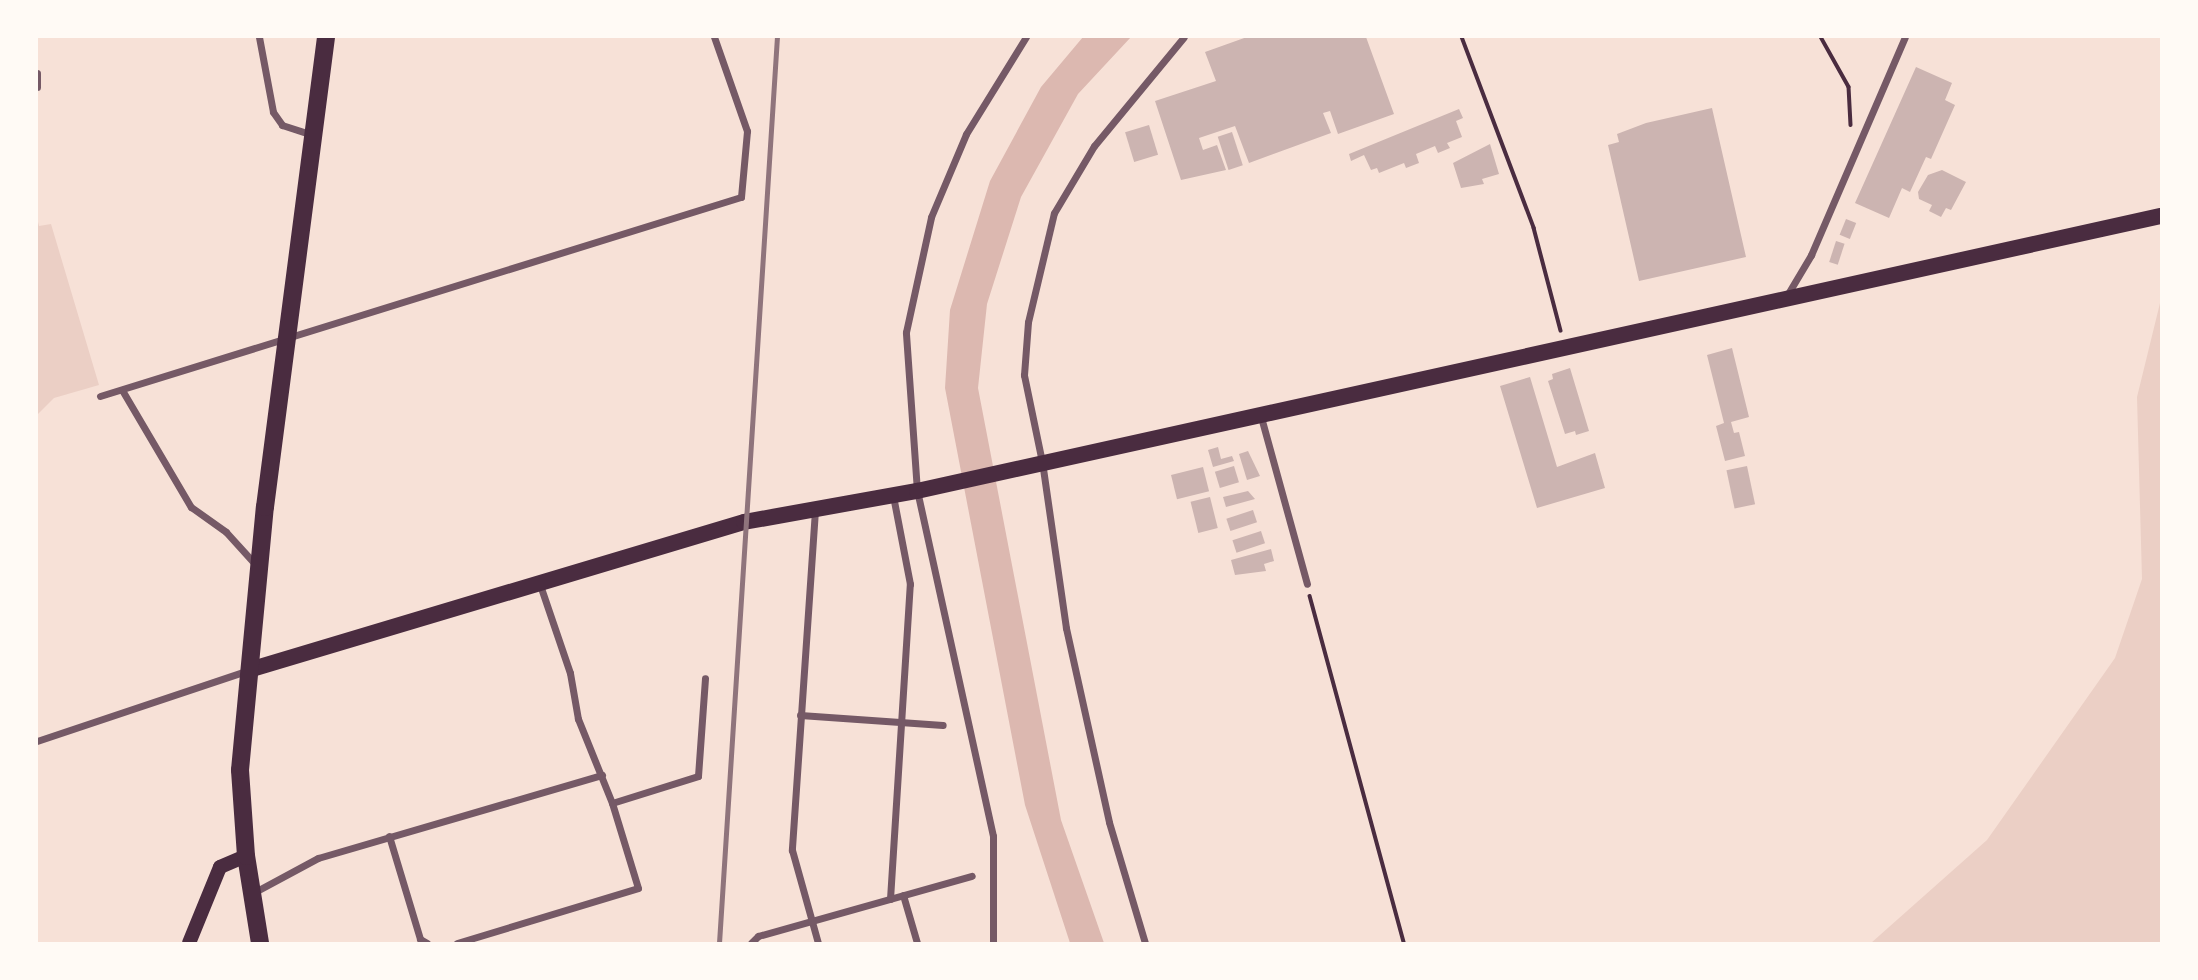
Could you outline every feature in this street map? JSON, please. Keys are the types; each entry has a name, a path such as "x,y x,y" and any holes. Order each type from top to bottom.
{"highway":[{"path":"260,943 246,856 240,770 258,568 326,37"}],"main road":[{"path":"249,670 539,581 744,522 917,491 1260,412 2161,216"},
{"path":"189,943 219,867 246,856"}],"street":[{"path":"260,37 273,112 282,125 313,135"},
{"path":"100,397 741,198 747,131 714,37"},
{"path":"993,943 993,836 917,491 906,332 917,268 931,216 966,134 1026,37"},
{"path":"1145,943 1109,822 1066,628 1042,462 1024,375 1028,322 1054,213 1094,146 1184,37"},
{"path":"1783,300 1811,255 1905,37"},
{"path":"37,73 37,87"},
{"path":"122,390 191,507 226,532 258,568"},
{"path":"1260,412 1307,584"},
{"path":"890,899 910,584 892,495"},
{"path":"815,510 792,850 818,943"},
{"path":"457,943 638,888 612,803 579,719 570,673 539,581"},
{"path":"37,741 249,670"},
{"path":"612,803 698,776 705,677"},
{"path":"800,715 943,725"},
{"path":"252,894 318,858 601,775"},
{"path":"389,836 420,939 426,943"},
{"path":"751,943 758,936 972,876"},
{"path":"903,895 917,943"}],"path":[{"path":"1462,37 1534,228 1566,347"},
{"path":"1821,37 1849,87 1853,159"},
{"path":"1307,584 1404,943"}],"shaded area":[{"path":"1083,37 1131,37 1078,94 1021,197 987,304 978,388 1061,820 1104,943 1070,943 1025,805 945,388 950,310 990,181 1041,87"},
{"path":"37,218 39,226 51,224 99,385 54,398 37,415"},
{"path":"2161,299 2161,943 1871,943 1987,840 2115,658 2142,579 2137,397"}],"building":[{"path":"1247,37 1366,37 1394,114 1338,134 1330,111 1323,113 1331,133 1249,163 1235,126 1199,138 1203,150 1217,145 1226,170 1181,180 1155,101 1216,81 1205,52"},
{"path":"1916,67 1952,83 1945,100 1955,105 1931,159 1926,157 1910,192 1902,188 1889,218 1855,203"},
{"path":"1712,108 1746,257 1639,281 1608,145 1619,142 1617,134 1646,123"},
{"path":"1459,109 1463,118 1456,121 1462,137 1447,143 1450,148 1438,153 1435,146 1416,154 1419,163 1406,168 1404,163 1379,173 1377,168 1371,170 1364,155 1351,161 1349,154"},
{"path":"1149,125 1158,155 1134,162 1125,132"},
{"path":"1232,132 1243,165 1229,170 1218,137"},
{"path":"1490,144 1499,174 1482,179 1484,184 1461,188 1453,163"},
{"path":"1942,170 1966,182 1951,210 1946,208 1941,217 1929,211 1932,205 1919,199 1918,192 1928,175"},
{"path":"1846,219 1856,223 1850,239 1840,235"},
{"path":"1836,241 1845,244 1838,265 1829,262"},
{"path":"1732,348 1749,417 1731,422 1734,433 1739,432 1745,456 1725,461 1716,426 1724,423 1707,355"},
{"path":"1570,368 1589,431 1576,435 1575,431 1565,434 1548,381 1553,379 1552,374"},
{"path":"1530,377 1557,467 1595,453 1605,488 1537,508 1500,386"},
{"path":"1218,447 1221,459 1232,456 1234,461 1213,467 1208,450"},
{"path":"1248,451 1260,476 1247,480 1239,454"},
{"path":"1234,466 1239,482 1220,488 1215,472"},
{"path":"1747,466 1755,504 1735,509 1726,470"},
{"path":"1203,467 1209,491 1177,499 1171,475"},
{"path":"1248,491 1255,499 1226,507 1223,497"},
{"path":"1210,497 1218,528 1198,533 1191,502"},
{"path":"1253,510 1257,522 1230,531 1226,519"},
{"path":"1261,531 1265,543 1236,553 1232,540"},
{"path":"1271,549 1274,561 1264,564 1266,571 1235,575 1231,560"}],"railway":[{"path":"719,943 777,37"}]}
